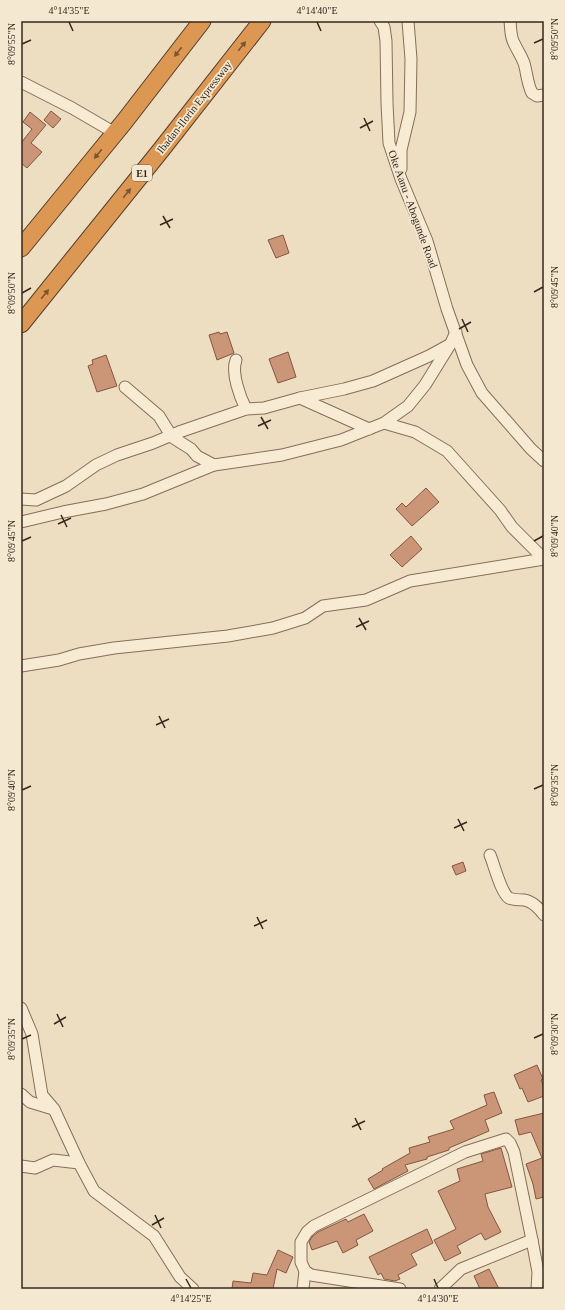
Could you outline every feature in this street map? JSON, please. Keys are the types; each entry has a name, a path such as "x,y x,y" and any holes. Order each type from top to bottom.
{"highway":[{"path":"21,248 202,21"},
{"name":"Ibadan-Ilorin Expressway","path":"21,324 161,150 262,21"}],"street":[{"name":"Oke Aanu - Abogunde Road","path":"380,21 384,27 386,41 389,143 400,179 427,241 447,309 467,365 482,393 544,461"},
{"path":"400,179 401,150 410,112 412,59 408,21"},
{"path":"510,21 512,39 523,62 528,84 532,93 537,96 544,95"},
{"path":"21,82 115,132"},
{"path":"21,522 106,504 143,494 214,465 282,455 341,440 384,423 408,406 425,385 451,343 456,332"},
{"path":"21,499 36,500 66,486 96,465 117,455 246,409 264,408 373,381 429,356 451,343"},
{"path":"236,360 234,365 236,380 240,397 246,409"},
{"path":"125,387 159,416 171,435 191,449 197,456 214,465"},
{"path":"300,398 369,429"},
{"path":"384,423 415,432 447,451 500,510 512,527 543,558"},
{"path":"21,666 59,660 79,654 114,648 228,636 273,628 305,618 323,606 366,600 410,581 543,558"},
{"path":"490,855 502,888 507,897 527,901 540,910 544,915"},
{"path":"21,1008 32,1034 42,1095 54,1109 79,1163 94,1191 139,1223 154,1236 180,1277 193,1289"},
{"path":"21,1094 30,1102 54,1109"},
{"path":"303,1289 305,1271 301,1262 302,1242 307,1232 314,1226 465,1152 506,1139 510,1143 514,1152 538,1272 537,1289"},
{"path":"21,1166 34,1168 53,1160 79,1163"},
{"path":"440,1289 461,1269 532,1240"},
{"path":"305,1271 311,1275 400,1289"}],"building":[{"path":"51,111 61,119 53,128 44,120"},
{"path":"30,112 46,125 31,143 42,152 27,168 21,163 21,143 32,129 23,122"},
{"path":"283,235 289,253 276,258 268,240"},
{"path":"219,332 220,334 227,332 234,353 217,360 209,335"},
{"path":"288,352 296,377 278,383 269,359"},
{"path":"106,355 117,386 97,392 88,366 93,364 92,360"},
{"path":"426,488 439,502 412,526 396,509 402,503 406,507"},
{"path":"411,536 422,549 402,567 390,555"},
{"path":"463,862 466,871 456,875 452,866"},
{"path":"537,1065 543,1079 541,1080 544,1087 544,1096 528,1102 514,1075"},
{"path":"494,1092 502,1113 485,1120 489,1131 449,1148 449,1150 427,1157 427,1159 405,1165 408,1171 374,1189 368,1179 410,1153 409,1148 430,1142 428,1137 454,1129 450,1121 487,1105 484,1095"},
{"path":"544,1113 544,1197 536,1199 533,1184 526,1164 542,1158 531,1132 519,1135 515,1120"},
{"path":"501,1148 512,1187 485,1194 488,1207 501,1232 485,1240 481,1233 457,1246 461,1253 445,1261 434,1240 456,1229 438,1191 460,1181 457,1169 483,1161 481,1154"},
{"path":"364,1214 373,1231 356,1240 358,1245 343,1253 337,1241 312,1250 309,1242 318,1232 346,1219 348,1222"},
{"path":"427,1229 433,1243 411,1254 417,1265 398,1275 400,1279 395,1281 384,1279 381,1273 378,1275 369,1257"},
{"path":"278,1250 293,1257 286,1273 277,1269 273,1289 232,1289 233,1281 251,1283 253,1273 267,1275"},
{"path":"489,1269 499,1289 480,1289 474,1276"}]}
